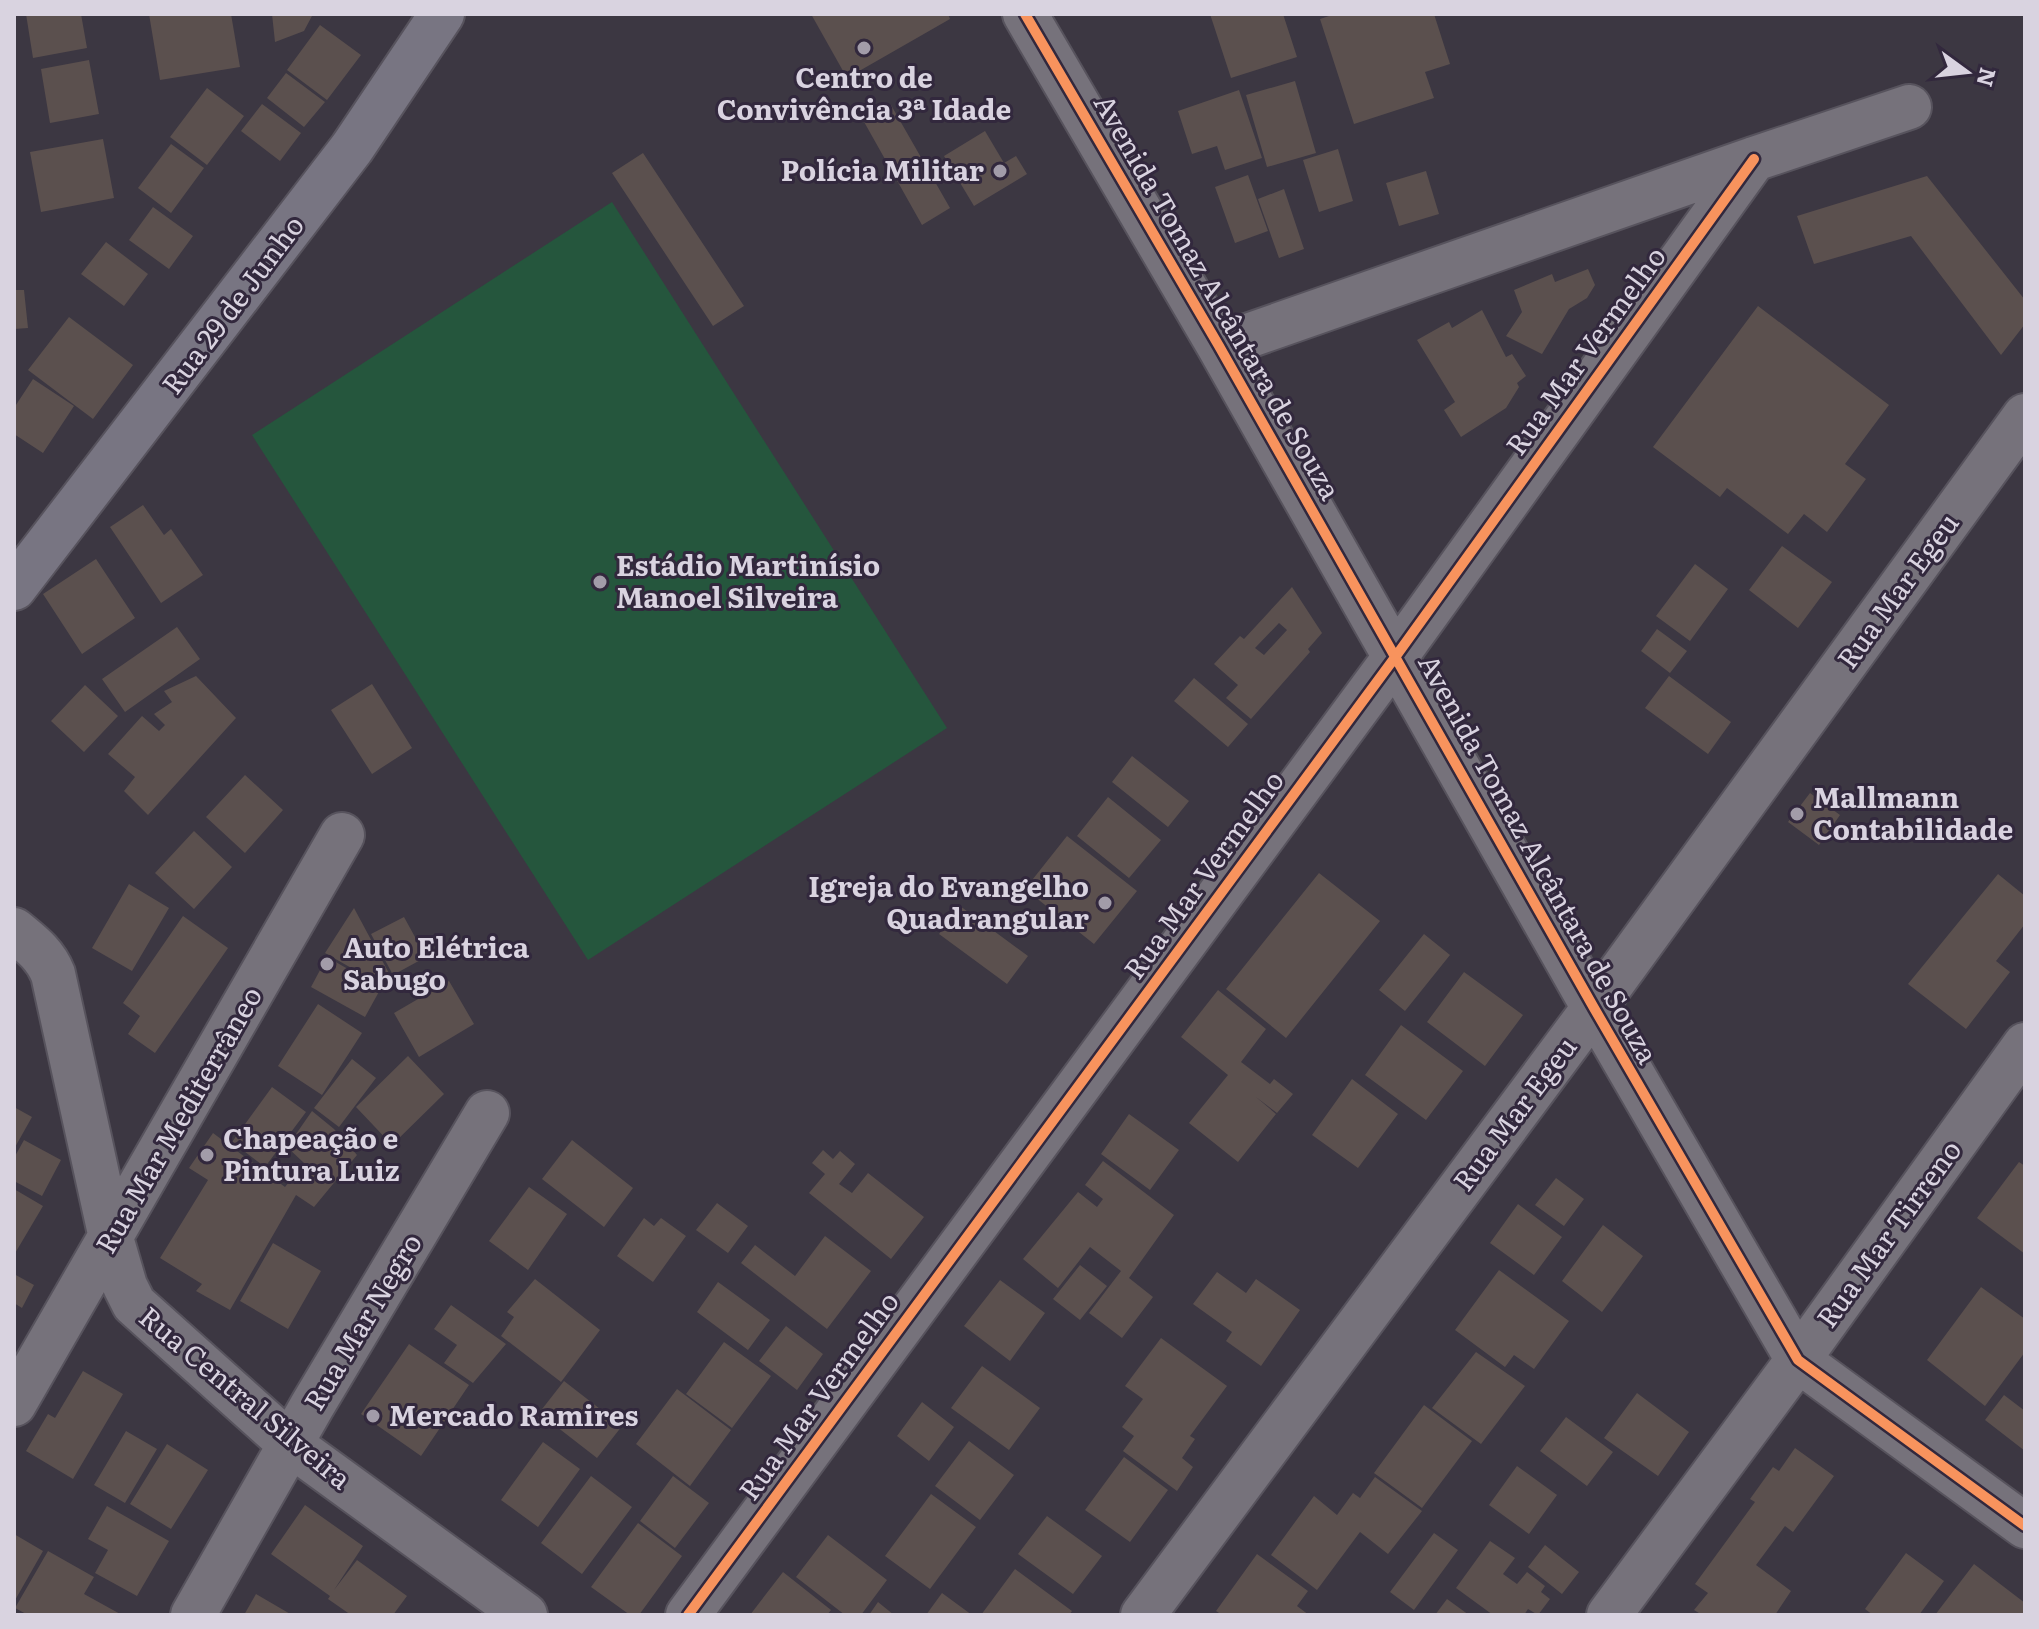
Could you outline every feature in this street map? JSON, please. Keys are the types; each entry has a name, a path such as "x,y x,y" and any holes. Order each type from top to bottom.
{"street":[{"name":"Rua 29 de Junho","path":"14,588 352,148 442,14"},
{"name":"Avenida Tomaz Alcântara de Souza","path":"1025,14 1219,346 1594,1008 1798,1360 2025,1526"},
{"path":"1219,346 1909,107"},
{"name":"Rua Mar Vermelho","path":"688,1615 1396,656 1754,159"},
{"name":"Rua Mar Egeu","path":"1143,1615 1594,1008 2025,416"},
{"name":"Rua Mar Mediterrâneo","path":"14,1404 342,835"},
{"name":"Rua Central Silveira","path":"14,930 38,949 53,974 111,1238 125,1286 134,1304 290,1444 525,1615"},
{"name":"Rua Mar Tirreno","path":"1609,1615 2025,1045"},
{"name":"Rua Mar Negro","path":"193,1615 290,1444 487,1113"}],"green space":[{"name":"Estádio Martinísio Manoel Silveira","path":"612,202 947,728 588,960 252,435"}],"building":[{"path":"26,14 81,14 87,48 33,58"},
{"path":"149,14 231,14 240,67 160,80"},
{"path":"272,14 313,14 304,31 275,42"},
{"name":"Centro de Convivência 3ª Idade","path":"811,14 948,14 950,19 847,78"},
{"path":"1210,14 1283,14 1297,57 1231,78"},
{"path":"1335,14 1434,14 1450,64 1425,72 1434,98 1354,124 1320,19"},
{"path":"320,25 361,55 327,100 287,70"},
{"path":"89,60 99,114 50,123 41,69"},
{"path":"286,73 325,102 304,127 267,98"},
{"path":"1295,81 1316,153 1267,167 1246,95"},
{"path":"207,88 244,116 207,165 170,137"},
{"path":"1239,90 1262,158 1225,170 1217,146 1192,154 1178,111"},
{"path":"262,104 301,133 280,161 241,131"},
{"path":"891,105 950,208 922,225 863,120"},
{"path":"985,131 1004,163 1016,156 1027,174 974,206 944,156"},
{"path":"103,139 114,198 41,212 30,152"},
{"path":"171,144 204,168 171,213 138,188"},
{"path":"1338,149 1353,201 1319,212 1303,160"},
{"path":"643,153 744,306 713,326 612,173"},
{"path":"1426,171 1439,214 1399,226 1386,183"},
{"path":"1248,175 1268,231 1235,243 1215,187"},
{"path":"1927,176 2025,300 2025,324 2001,355 1911,236 1814,264 1797,216"},
{"path":"1284,189 1304,249 1279,258 1258,199"},
{"path":"153,207 193,236 169,269 129,240"},
{"path":"106,242 148,274 124,306 81,274"},
{"path":"1588,269 1595,285 1587,298 1569,309 1542,354 1506,336 1522,312 1514,290 1552,274 1555,282"},
{"path":"14,290 24,290 28,328 14,329"},
{"path":"1758,306 1889,405 1845,464 1866,479 1827,532 1804,514 1788,534 1727,488 1720,497 1653,447"},
{"path":"1482,310 1506,357 1512,354 1526,376 1517,383 1519,387 1506,408 1461,437 1444,410 1455,402 1417,340 1449,322 1452,328"},
{"path":"69,317 133,365 93,419 28,370"},
{"path":"33,379 74,406 43,453 14,434 14,408"},
{"path":"143,505 164,535 171,529 203,575 161,603 110,527"},
{"path":"1782,546 1832,582 1798,628 1749,590"},
{"path":"96,559 135,618 82,654 43,594"},
{"path":"1695,564 1728,589 1690,641 1656,616"},
{"path":"1292,587 1322,633 1308,649 1310,652 1251,719 1226,698 1238,685 1214,664 1240,636 1244,639","holes":["1279,623 1287,630 1264,655 1255,648"]},
{"path":"177,627 200,659 125,712 102,679"},
{"path":"1657,629 1687,651 1670,673 1641,651"},
{"path":"196,676 236,718 148,815 124,791 135,777 108,754 142,716 159,731 165,725 154,714 172,702 164,691"},
{"path":"1669,676 1731,722 1708,754 1645,708"},
{"path":"1194,678 1248,724 1228,747 1174,701"},
{"path":"372,684 412,748 372,774 331,710"},
{"path":"85,685 118,716 84,752 51,721"},
{"path":"1132,756 1189,801 1168,827 1112,782"},
{"path":"245,775 283,810 245,853 206,817"},
{"path":"1810,793 1840,815 1819,845 1788,822"},
{"path":"1108,797 1161,840 1129,878 1077,836"},
{"path":"194,831 232,867 194,909 155,873"},
{"path":"1067,836 1137,891 1094,944 1025,889"},
{"path":"1319,873 1380,921 1286,1038 1226,989"},
{"path":"1998,874 2025,896 2025,924 1996,961 2010,972 1966,1029 1908,984"},
{"path":"129,884 169,908 132,971 92,948"},
{"path":"960,906 1028,956 1007,984 939,934"},
{"path":"354,908 391,977 383,986 325,953"},
{"path":"183,916 228,948 155,1053 128,1034 140,1016 123,1003"},
{"path":"404,917 426,957 393,975 371,934"},
{"path":"1424,934 1450,955 1405,1011 1379,990"},
{"path":"327,957 381,988 365,1017 311,987"},
{"path":"1464,972 1523,1015 1485,1066 1427,1022"},
{"path":"449,981 474,1024 419,1057 394,1013"},
{"path":"1218,990 1266,1029 1241,1062 1270,1084 1274,1079 1293,1094 1277,1113 1256,1097 1276,1114 1238,1162 1189,1123 1228,1075 1181,1037"},
{"path":"318,1004 362,1033 322,1095 278,1066"},
{"path":"1401,1025 1463,1071 1426,1120 1365,1075"},
{"path":"408,1056 444,1094 392,1145 356,1107"},
{"path":"352,1059 376,1078 339,1127 314,1108"},
{"path":"1352,1079 1398,1114 1358,1168 1312,1135"},
{"path":"272,1087 306,1112 265,1167 232,1142"},
{"path":"14,1107 32,1117 14,1149"},
{"path":"312,1111 334,1129 357,1155 314,1207 296,1195 230,1310 196,1291 202,1284 160,1258 208,1180 189,1168 213,1133 285,1187 304,1163 287,1147"},
{"path":"1129,1114 1179,1150 1150,1190 1101,1154"},
{"path":"24,1140 61,1160 42,1196 14,1181 14,1158"},
{"path":"572,1140 633,1188 604,1227 542,1179"},
{"path":"823,1150 833,1159 840,1151 855,1164 839,1184 852,1193 868,1173 924,1217 891,1259 809,1193 825,1174 812,1163"},
{"path":"1103,1161 1174,1215 1129,1278 1153,1297 1122,1338 1089,1313 1121,1271 1090,1247 1058,1288 1023,1259 1078,1192 1097,1207 1103,1199 1085,1185"},
{"path":"2019,1162 2025,1166 2025,1254 1977,1218"},
{"path":"1556,1178 1584,1199 1564,1226 1535,1205"},
{"path":"529,1187 567,1214 528,1270 489,1241"},
{"path":"14,1189 43,1206 14,1255"},
{"path":"717,1203 748,1226 728,1253 696,1230"},
{"path":"1518,1204 1562,1237 1534,1275 1490,1243"},
{"path":"644,1218 654,1226 661,1218 686,1236 653,1282 617,1256"},
{"path":"1603,1225 1643,1256 1602,1312 1562,1281"},
{"path":"825,1236 871,1271 827,1329 741,1263 755,1245 795,1276"},
{"path":"273,1243 321,1271 288,1329 240,1301"},
{"path":"1080,1265 1107,1286 1080,1320 1053,1299"},
{"path":"1499,1270 1569,1321 1534,1369 1514,1355 1505,1367 1455,1330"},
{"path":"1217,1272 1246,1293 1256,1279 1300,1310 1261,1366 1226,1341 1232,1332 1193,1304"},
{"path":"14,1274 34,1285 22,1308 14,1303"},
{"path":"535,1279 600,1330 561,1382 501,1336 514,1317 507,1312"},
{"path":"1000,1280 1045,1313 1010,1361 964,1326"},
{"path":"718,1282 770,1320 748,1350 697,1312"},
{"path":"1981,1287 2025,1319 2025,1352 1985,1406 1927,1360"},
{"path":"451,1305 506,1344 473,1383 444,1363 457,1345 434,1329"},
{"path":"786,1326 823,1354 797,1390 759,1361"},
{"path":"1161,1338 1227,1386 1190,1436 1195,1439 1182,1458 1193,1467 1177,1491 1123,1451 1134,1436 1122,1427 1143,1399 1125,1386"},
{"path":"724,1342 771,1376 732,1428 686,1394"},
{"path":"409,1344 469,1385 421,1456 361,1414"},
{"path":"1476,1352 1525,1386 1481,1444 1432,1408"},
{"path":"982,1366 1040,1408 1009,1450 951,1408"},
{"path":"83,1371 123,1394 73,1479 26,1451 48,1414 55,1418"},
{"path":"564,1381 622,1426 597,1458 539,1413"},
{"path":"677,1389 731,1430 690,1486 636,1444"},
{"path":"1637,1393 1689,1432 1658,1476 1604,1438"},
{"path":"2004,1395 2025,1411 2025,1451 1985,1420"},
{"path":"922,1402 954,1427 929,1461 897,1436"},
{"path":"1424,1405 1472,1441 1422,1508 1374,1473"},
{"path":"1566,1417 1613,1452 1587,1486 1540,1451"},
{"path":"126,1431 157,1449 125,1503 94,1485"},
{"path":"969,1441 1014,1475 980,1520 935,1486"},
{"path":"543,1442 580,1469 538,1527 501,1500"},
{"path":"167,1444 208,1470 171,1529 130,1504"},
{"path":"1795,1448 1834,1476 1793,1532 1785,1526 1756,1565 1791,1591 1775,1615 1702,1615 1694,1610 1708,1593 1695,1584 1755,1502 1750,1499 1773,1467 1779,1471"},
{"path":"1124,1457 1168,1490 1130,1542 1085,1510"},
{"path":"1517,1466 1557,1495 1529,1534 1489,1505"},
{"path":"591,1476 632,1507 582,1574 541,1543"},
{"path":"673,1476 709,1503 675,1548 640,1521"},
{"path":"1375,1477 1422,1511 1388,1554 1360,1532 1317,1590 1271,1555 1314,1496 1337,1515 1353,1493 1360,1498"},
{"path":"931,1494 976,1527 930,1589 885,1556"},
{"path":"305,1505 363,1546 334,1590 357,1560 407,1596 393,1615 351,1615 271,1554"},
{"path":"107,1506 169,1541 137,1596 95,1573 108,1550 88,1539"},
{"path":"1047,1516 1102,1556 1073,1594 1018,1554"},
{"path":"638,1523 682,1556 639,1615 630,1615 591,1587"},
{"path":"1434,1533 1458,1550 1414,1610 1390,1592"},
{"path":"14,1534 43,1551 14,1602"},
{"path":"828,1535 887,1580 861,1615 845,1615 796,1577"},
{"path":"1490,1541 1515,1558 1503,1574 1517,1584 1527,1572 1545,1586 1541,1592 1550,1599 1538,1615 1528,1609 1524,1615 1493,1615 1456,1588"},
{"path":"1545,1545 1579,1572 1562,1594 1528,1567"},
{"path":"48,1551 94,1577 84,1594 122,1615 28,1615 15,1608"},
{"path":"1906,1553 1944,1581 1919,1615 1873,1615 1865,1609"},
{"path":"1257,1554 1308,1591 1297,1606 1309,1615 1222,1615 1216,1611"},
{"path":"1974,1564 2025,1603 2025,1615 1935,1615"},
{"path":"1015,1569 1072,1611 1069,1615 981,1615"},
{"path":"783,1572 831,1610 827,1615 750,1615"},
{"path":"942,1593 972,1615 926,1615"},
{"path":"256,1594 292,1615 244,1615"},
{"path":"1447,1599 1469,1615 1435,1615"},
{"path":"878,1602 894,1615 869,1615"}],"cycle path":[{"path":"1025,14 1219,346 1594,1008 1798,1360 2025,1526"},
{"path":"688,1615 1396,656 1754,159"}],"place":[{"name":"Centro de Convivência 3ª Idade","path":"864,48"},
{"name":"Polícia Militar","path":"1000,171"},
{"name":"Estádio Martinísio Manoel Silveira","path":"600,582"},
{"name":"Mallmann Contabilidade","path":"1797,814"},
{"name":"Igreja do Evangelho Quadrangular","path":"1105,903"},
{"name":"Auto Elétrica Sabugo","path":"327,964"},
{"name":"Chapeação e Pintura Luiz","path":"207,1155"},
{"name":"Mercado Ramires","path":"373,1416"}]}
